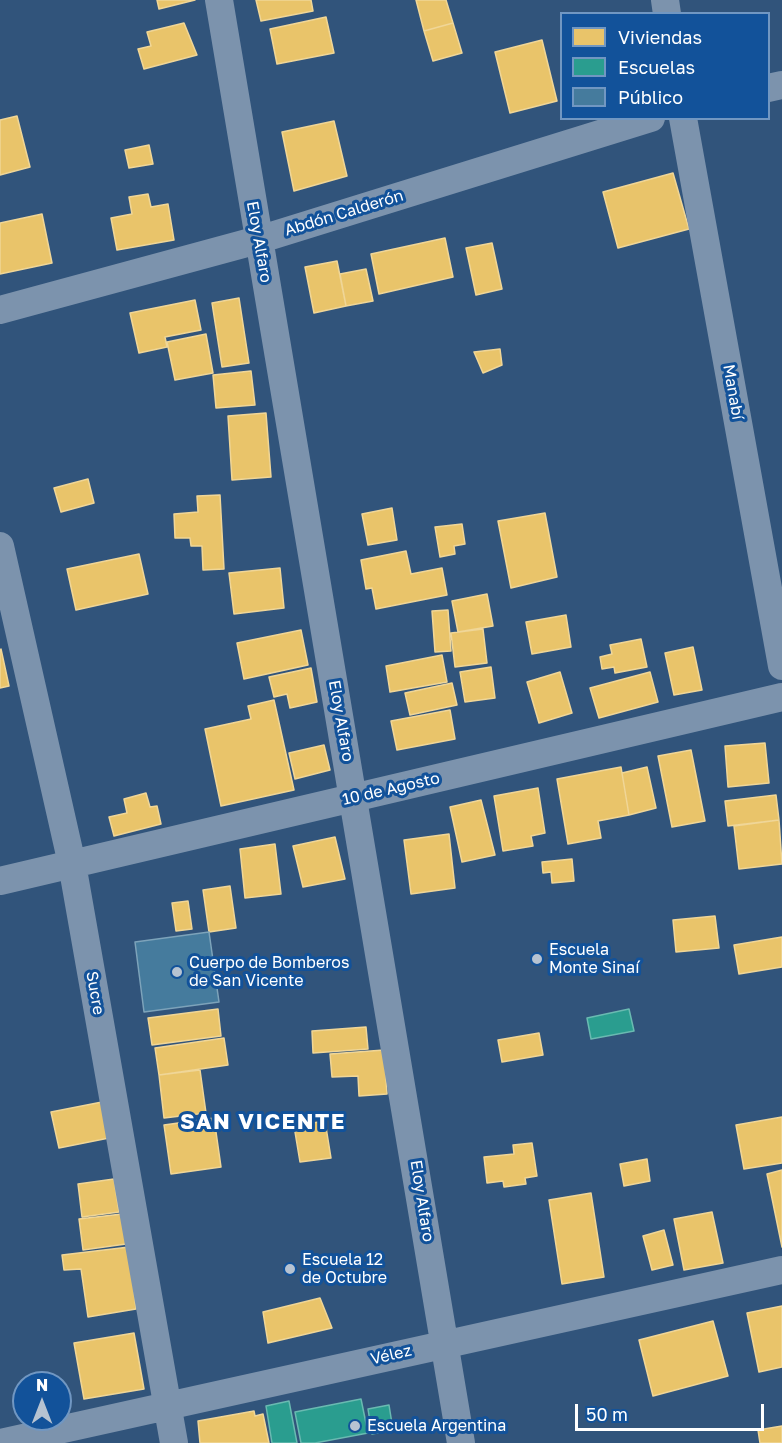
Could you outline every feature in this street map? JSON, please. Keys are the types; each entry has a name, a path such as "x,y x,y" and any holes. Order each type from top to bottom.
{"street":[{"name":"Eloy Alfaro","path":"219,0 258,240 355,797 461,1443"},
{"name":"Abdón Calderón","path":"0,310 258,240 645,120"},
{"name":"Manabí","path":"683,120 782,666"},
{"name":"Sucre","path":"0,546 72,864 174,1443"},
{"name":"10 de Agosto","path":"0,881 782,697"},
{"name":"Vélez","path":"0,1443 445,1342 782,1270"}],"building: Viviendas":[{"path":"157,0 195,0 159,9"},
{"path":"256,0 311,0 313,11 261,21"},
{"path":"416,0 446,0 453,23 424,31"},
{"path":"326,17 334,53 277,64 270,29"},
{"path":"184,23 197,55 144,69 138,49 151,46 147,32"},
{"path":"453,23 462,53 433,61 424,31"},
{"path":"542,40 557,101 510,113 495,52"},
{"path":"17,116 30,167 0,175 0,120"},
{"path":"334,121 347,176 294,191 282,132"},
{"path":"149,145 153,164 129,168 125,150"},
{"path":"673,173 689,229 618,248 603,192"},
{"path":"148,194 151,207 168,204 174,240 117,250 111,218 132,214 129,197"},
{"path":"42,214 52,263 0,274 0,223"},
{"path":"445,238 453,277 379,294 371,254"},
{"path":"492,243 502,289 476,295 466,248"},
{"path":"337,261 346,306 314,313 305,267"},
{"path":"366,269 373,301 346,306 340,274"},
{"path":"239,298 249,363 222,367 212,303"},
{"path":"195,300 201,330 165,337 167,347 139,353 130,313"},
{"path":"206,334 213,373 175,380 167,342"},
{"path":"500,349 502,365 483,373 474,352"},
{"path":"251,371 255,405 216,408 213,375"},
{"path":"266,413 271,477 232,480 228,416"},
{"path":"88,479 94,503 61,512 54,488"},
{"path":"220,495 224,569 203,570 202,546 191,546 190,538 175,538 174,514 198,512 197,496"},
{"path":"392,508 397,540 368,545 362,514"},
{"path":"545,513 557,577 511,588 498,521"},
{"path":"462,524 465,544 454,546 455,554 440,557 435,527"},
{"path":"406,551 411,574 442,568 447,595 376,609 372,588 366,589 361,560"},
{"path":"139,554 148,594 76,610 67,569"},
{"path":"280,568 284,608 234,614 229,573"},
{"path":"487,594 493,626 458,632 452,601"},
{"path":"448,610 451,651 435,652 432,611"},
{"path":"566,615 571,647 532,654 526,622"},
{"path":"483,629 487,663 455,667 451,633"},
{"path":"301,630 308,665 244,679 237,643"},
{"path":"641,639 647,667 615,673 614,667 602,669 600,657 612,654 610,645"},
{"path":"693,647 702,690 674,695 665,653"},
{"path":"0,650 9,686 0,688"},
{"path":"442,655 447,682 390,692 386,666"},
{"path":"491,667 495,698 465,702 460,672"},
{"path":"311,668 317,702 290,708 287,694 274,697 269,677"},
{"path":"560,672 572,713 539,723 527,682"},
{"path":"650,672 658,702 599,718 590,688"},
{"path":"452,683 457,705 410,715 405,693"},
{"path":"274,700 294,790 221,806 205,729 251,719 248,706"},
{"path":"450,710 455,739 397,750 391,721"},
{"path":"765,743 769,783 728,787 725,746"},
{"path":"324,745 330,770 295,779 289,753"},
{"path":"691,750 705,821 672,827 658,756"},
{"path":"621,767 629,815 598,821 601,838 568,844 557,779"},
{"path":"647,767 656,808 629,815 622,773"},
{"path":"538,788 545,833 531,836 533,846 503,851 494,796"},
{"path":"146,793 150,807 157,806 161,824 114,836 109,817 127,813 124,799"},
{"path":"776,795 779,820 728,826 725,801"},
{"path":"481,800 495,855 462,862 450,807"},
{"path":"779,820 782,864 739,869 734,826"},
{"path":"449,834 455,888 411,894 404,840"},
{"path":"335,837 345,879 303,887 293,846"},
{"path":"275,844 281,894 245,898 240,849"},
{"path":"572,859 574,881 552,883 551,872 543,873 542,862"},
{"path":"230,886 236,928 209,932 203,890"},
{"path":"188,901 192,929 176,931 172,903"},
{"path":"715,916 719,948 676,952 673,920"},
{"path":"782,937 782,967 739,974 734,945"},
{"path":"218,1009 221,1036 152,1045 148,1018"},
{"path":"366,1027 368,1049 313,1053 312,1031"},
{"path":"539,1033 543,1055 502,1062 498,1040"},
{"path":"224,1038 228,1065 159,1075 155,1048"},
{"path":"384,1050 387,1094 359,1096 358,1076 332,1077 330,1054"},
{"path":"200,1070 206,1113 164,1118 159,1075"},
{"path":"102,1102 109,1138 59,1148 51,1112"},
{"path":"782,1117 782,1163 744,1169 736,1125"},
{"path":"214,1118 221,1167 171,1174 164,1125"},
{"path":"325,1121 331,1158 300,1162 294,1126"},
{"path":"532,1143 537,1176 525,1178 526,1184 504,1187 503,1181 487,1183 484,1157 514,1154 513,1145"},
{"path":"647,1159 650,1181 624,1186 620,1164"},
{"path":"782,1170 782,1247 767,1174"},
{"path":"114,1179 119,1212 82,1217 78,1184"},
{"path":"591,1193 604,1277 562,1284 549,1200"},
{"path":"712,1212 723,1263 684,1270 674,1219"},
{"path":"122,1214 126,1244 83,1250 79,1219"},
{"path":"664,1230 673,1265 652,1270 643,1236"},
{"path":"129,1247 136,1309 88,1317 81,1269 64,1270 62,1255"},
{"path":"320,1298 332,1328 268,1343 263,1312"},
{"path":"782,1306 782,1367 759,1372 747,1313"},
{"path":"713,1321 728,1376 653,1396 639,1340"},
{"path":"134,1333 144,1389 84,1399 74,1343"},
{"path":"254,1411 255,1416 263,1414 269,1443 200,1443 198,1421"},
{"path":"782,1426 782,1443 760,1443 758,1430"}],"building: Escuelas":[{"path":"629,1009 634,1031 591,1039 587,1018"},
{"path":"361,1399 368,1433 315,1443 301,1443 295,1412"},
{"path":"289,1401 297,1443 272,1443 266,1406"},
{"path":"389,1405 393,1430 372,1434 368,1409"}],"building: Público":[{"name":"Cuerpo de Bomberos de San Vicente","path":"209,932 219,1002 144,1012 135,942"}],"place":[{"name":"Escuela Monte Sinaí","path":"537,959"},
{"name":"Cuerpo de Bomberos de San Vicente","path":"177,972"},
{"name":"Escuela 12 de Octubre","path":"290,1269"},
{"name":"Escuela Argentina","path":"355,1426"}],"district":[{"name":"SAN VICENTE","path":"263,1122"}]}
